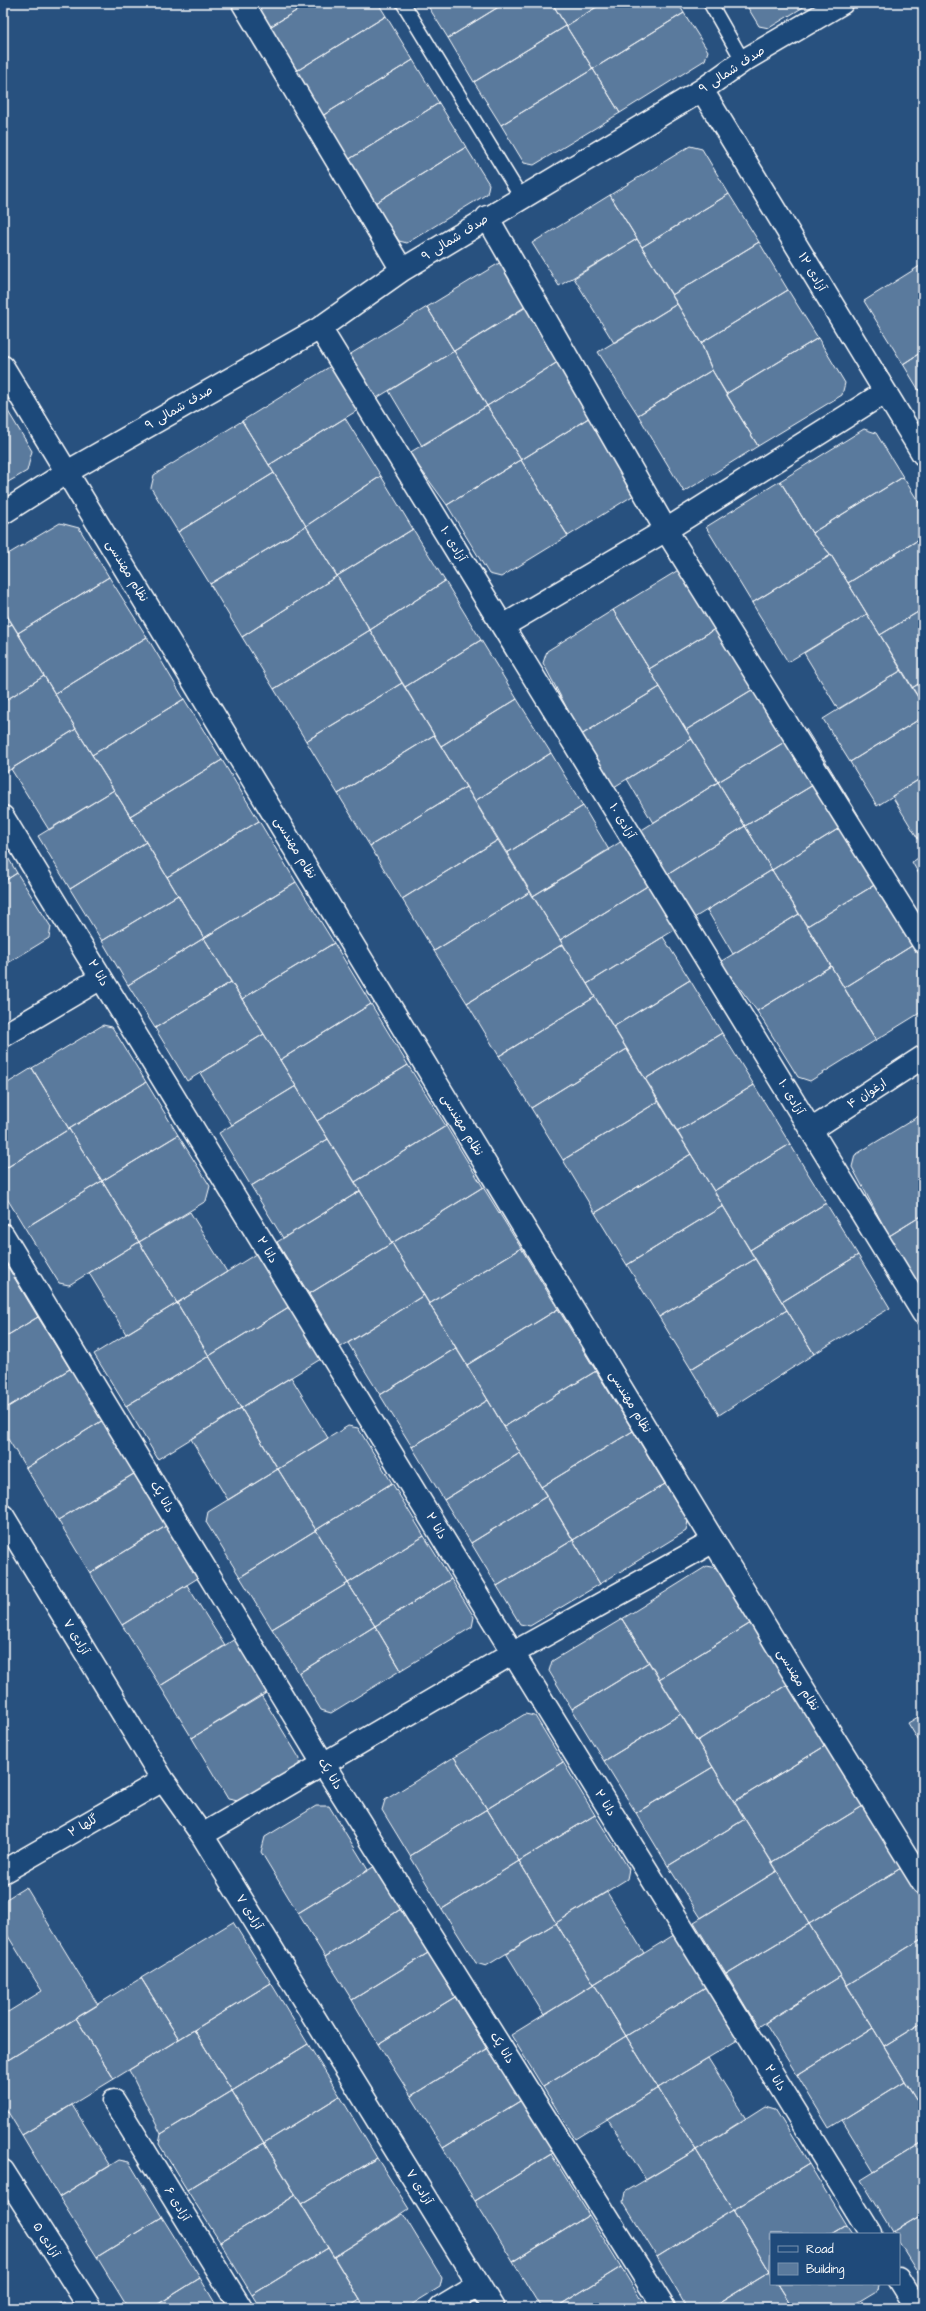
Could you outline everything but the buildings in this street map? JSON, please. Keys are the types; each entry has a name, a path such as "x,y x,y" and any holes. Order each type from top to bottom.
{"street":[{"path":"242,3 402,270"},
{"name":"صدف شمالی ۹","path":"3,512 67,472 320,328 402,270 487,217 702,90 744,61 842,3"},
{"name":"آزادی ۱۲","path":"702,90 923,454"},
{"path":"487,217 666,530 923,942"},
{"name":"آزادی ۱۰","path":"320,328 923,1313"},
{"name":"نظام مهندسی","path":"3,367 714,1541 923,1883"},
{"path":"503,626 666,530 885,392"},
{"name":"دانا ۲","path":"3,817 513,1653 870,2233"},
{"path":"3,1036 101,978"},
{"name":"ارغوان ۴","path":"811,1130 923,1058"},
{"name":"دانا یک","path":"3,1235 324,1765 664,2308"},
{"name":"آزادی ۷","path":"3,1516 163,1780 202,1835 493,2308"},
{"path":"202,1835 324,1765 513,1653 714,1541"},
{"name":"گلها ۲","path":"3,1872 163,1780"},
{"name":"آزادی ۶","path":"114,2101 240,2308"},
{"name":"آزادی ۵","path":"3,2171 90,2308"},
{"path":"900,2281 917,2308"},
{"path":"441,2308 479,2285"}],"lane":[{"path":"403,3 521,197"},
{"path":"710,3 744,61"}]}
